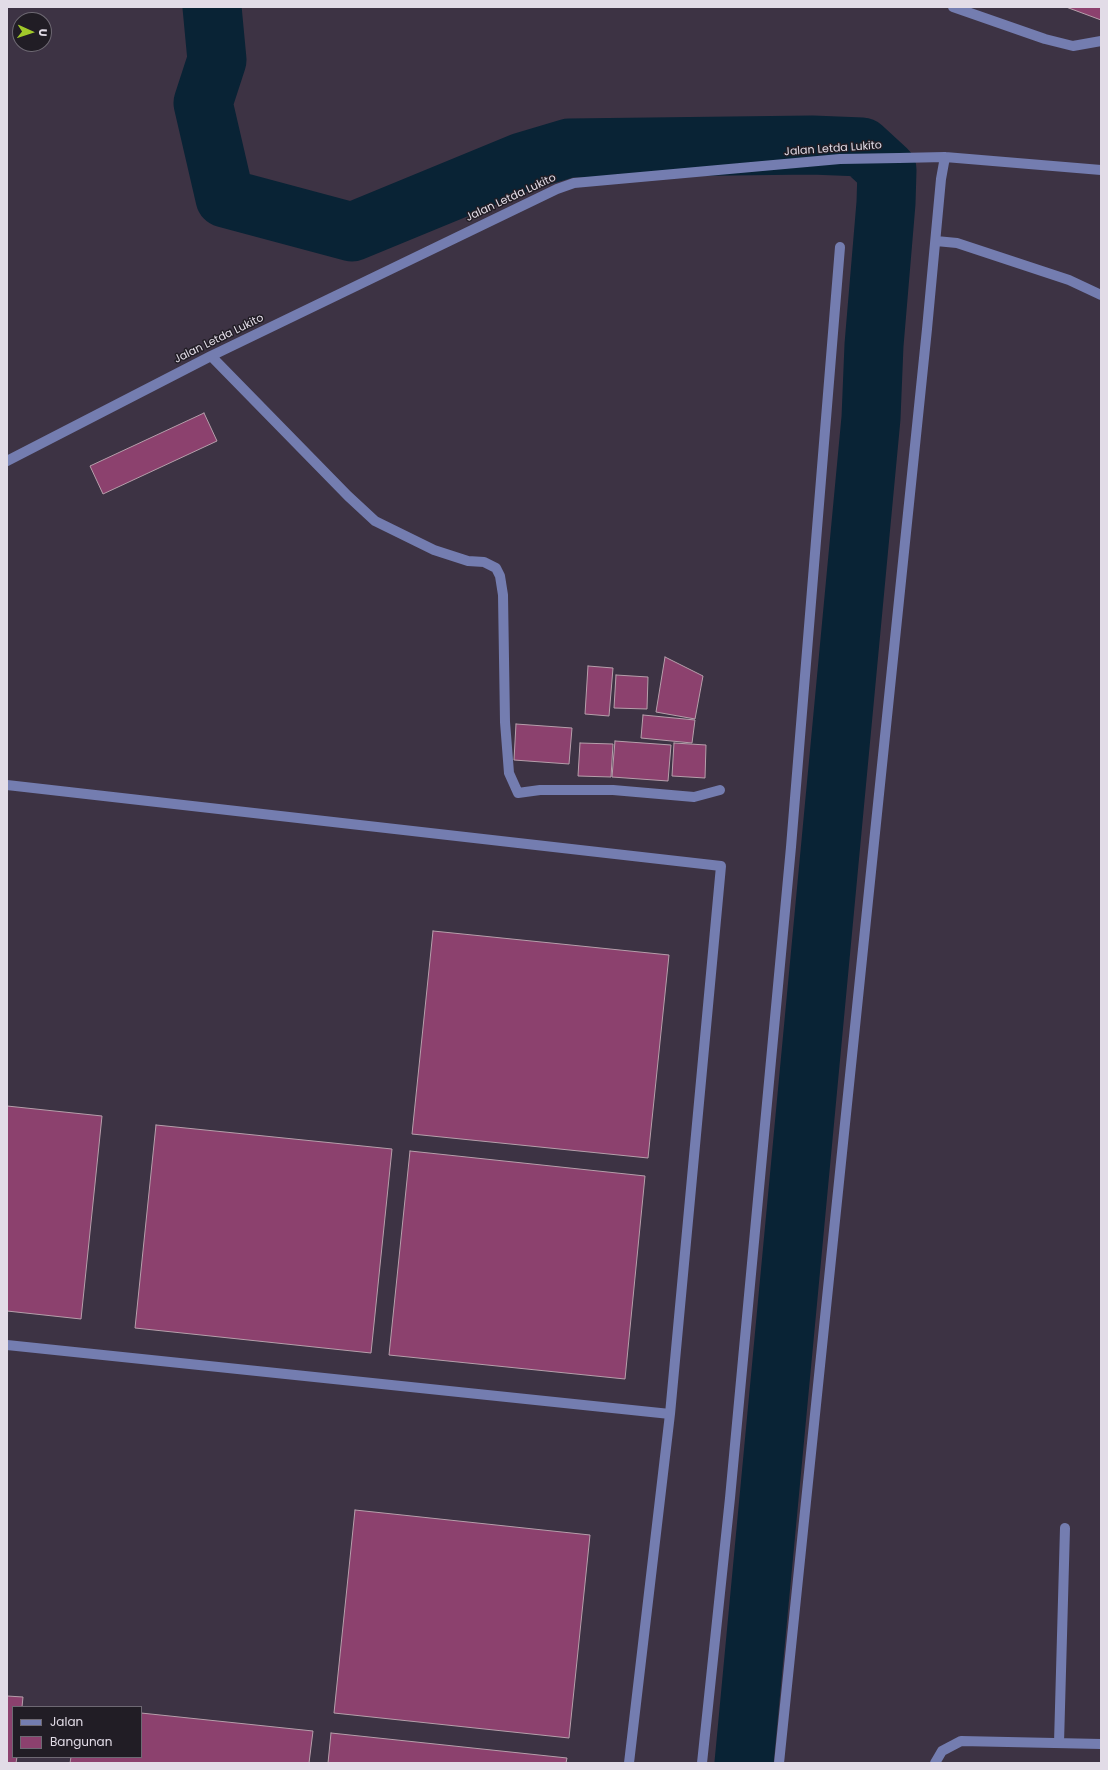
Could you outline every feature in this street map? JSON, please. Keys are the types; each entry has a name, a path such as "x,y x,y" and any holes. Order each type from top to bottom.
{"street":[{"path":"953,7 1045,39 1073,46 1101,41"},
{"path":"779,1763 936,241 941,179 945,157"},
{"name":"Jalan Letda Lukito","path":"7,460 211,356 557,189 574,183 840,159 945,157 1101,170"},
{"path":"936,241 957,243 1069,280 1101,295"},
{"path":"702,1763 730,1498 790,855 840,247"},
{"path":"211,356 348,496 375,521 434,550 468,561 484,562 496,568 500,576 503,595 505,722 509,773 518,793 540,790 613,790 694,797 720,790"},
{"path":"7,785 721,866 670,1414 629,1763"},
{"path":"7,1345 670,1414"},
{"path":"1059,1743 1065,1528"},
{"path":"935,1763 942,1751 961,1741 1101,1744"}],"building":[{"path":"1066,7 1101,7 1101,20"},
{"path":"204,413 217,441 103,494 90,466"},
{"path":"665,657 703,676 695,719 656,712"},
{"path":"588,666 613,668 609,716 585,714"},
{"path":"616,675 648,677 647,709 614,708"},
{"path":"643,715 695,720 692,743 641,738"},
{"path":"516,724 572,728 569,764 514,760"},
{"path":"615,741 671,745 668,781 612,777"},
{"path":"580,743 613,744 611,777 578,776"},
{"path":"674,743 706,745 705,778 672,776"},
{"path":"433,931 669,955 648,1158 412,1134"},
{"path":"7,1106 102,1116 81,1319 7,1311"},
{"path":"156,1125 392,1149 371,1353 135,1328"},
{"path":"410,1151 645,1176 625,1379 389,1355"},
{"path":"355,1510 590,1535 569,1738 334,1713"},
{"path":"7,1696 23,1697 22,1706 12,1706 12,1758 17,1758 16,1763 7,1763"},
{"path":"142,1713 313,1731 309,1763 70,1763 71,1758 142,1758"},
{"path":"331,1733 567,1758 566,1763 328,1763"}],"waterway":[{"path":"212,7 217,60 203,103 225,198 352,232 522,162 569,148 812,145 862,147 887,170 886,203 874,345 871,418 744,1763"}]}
